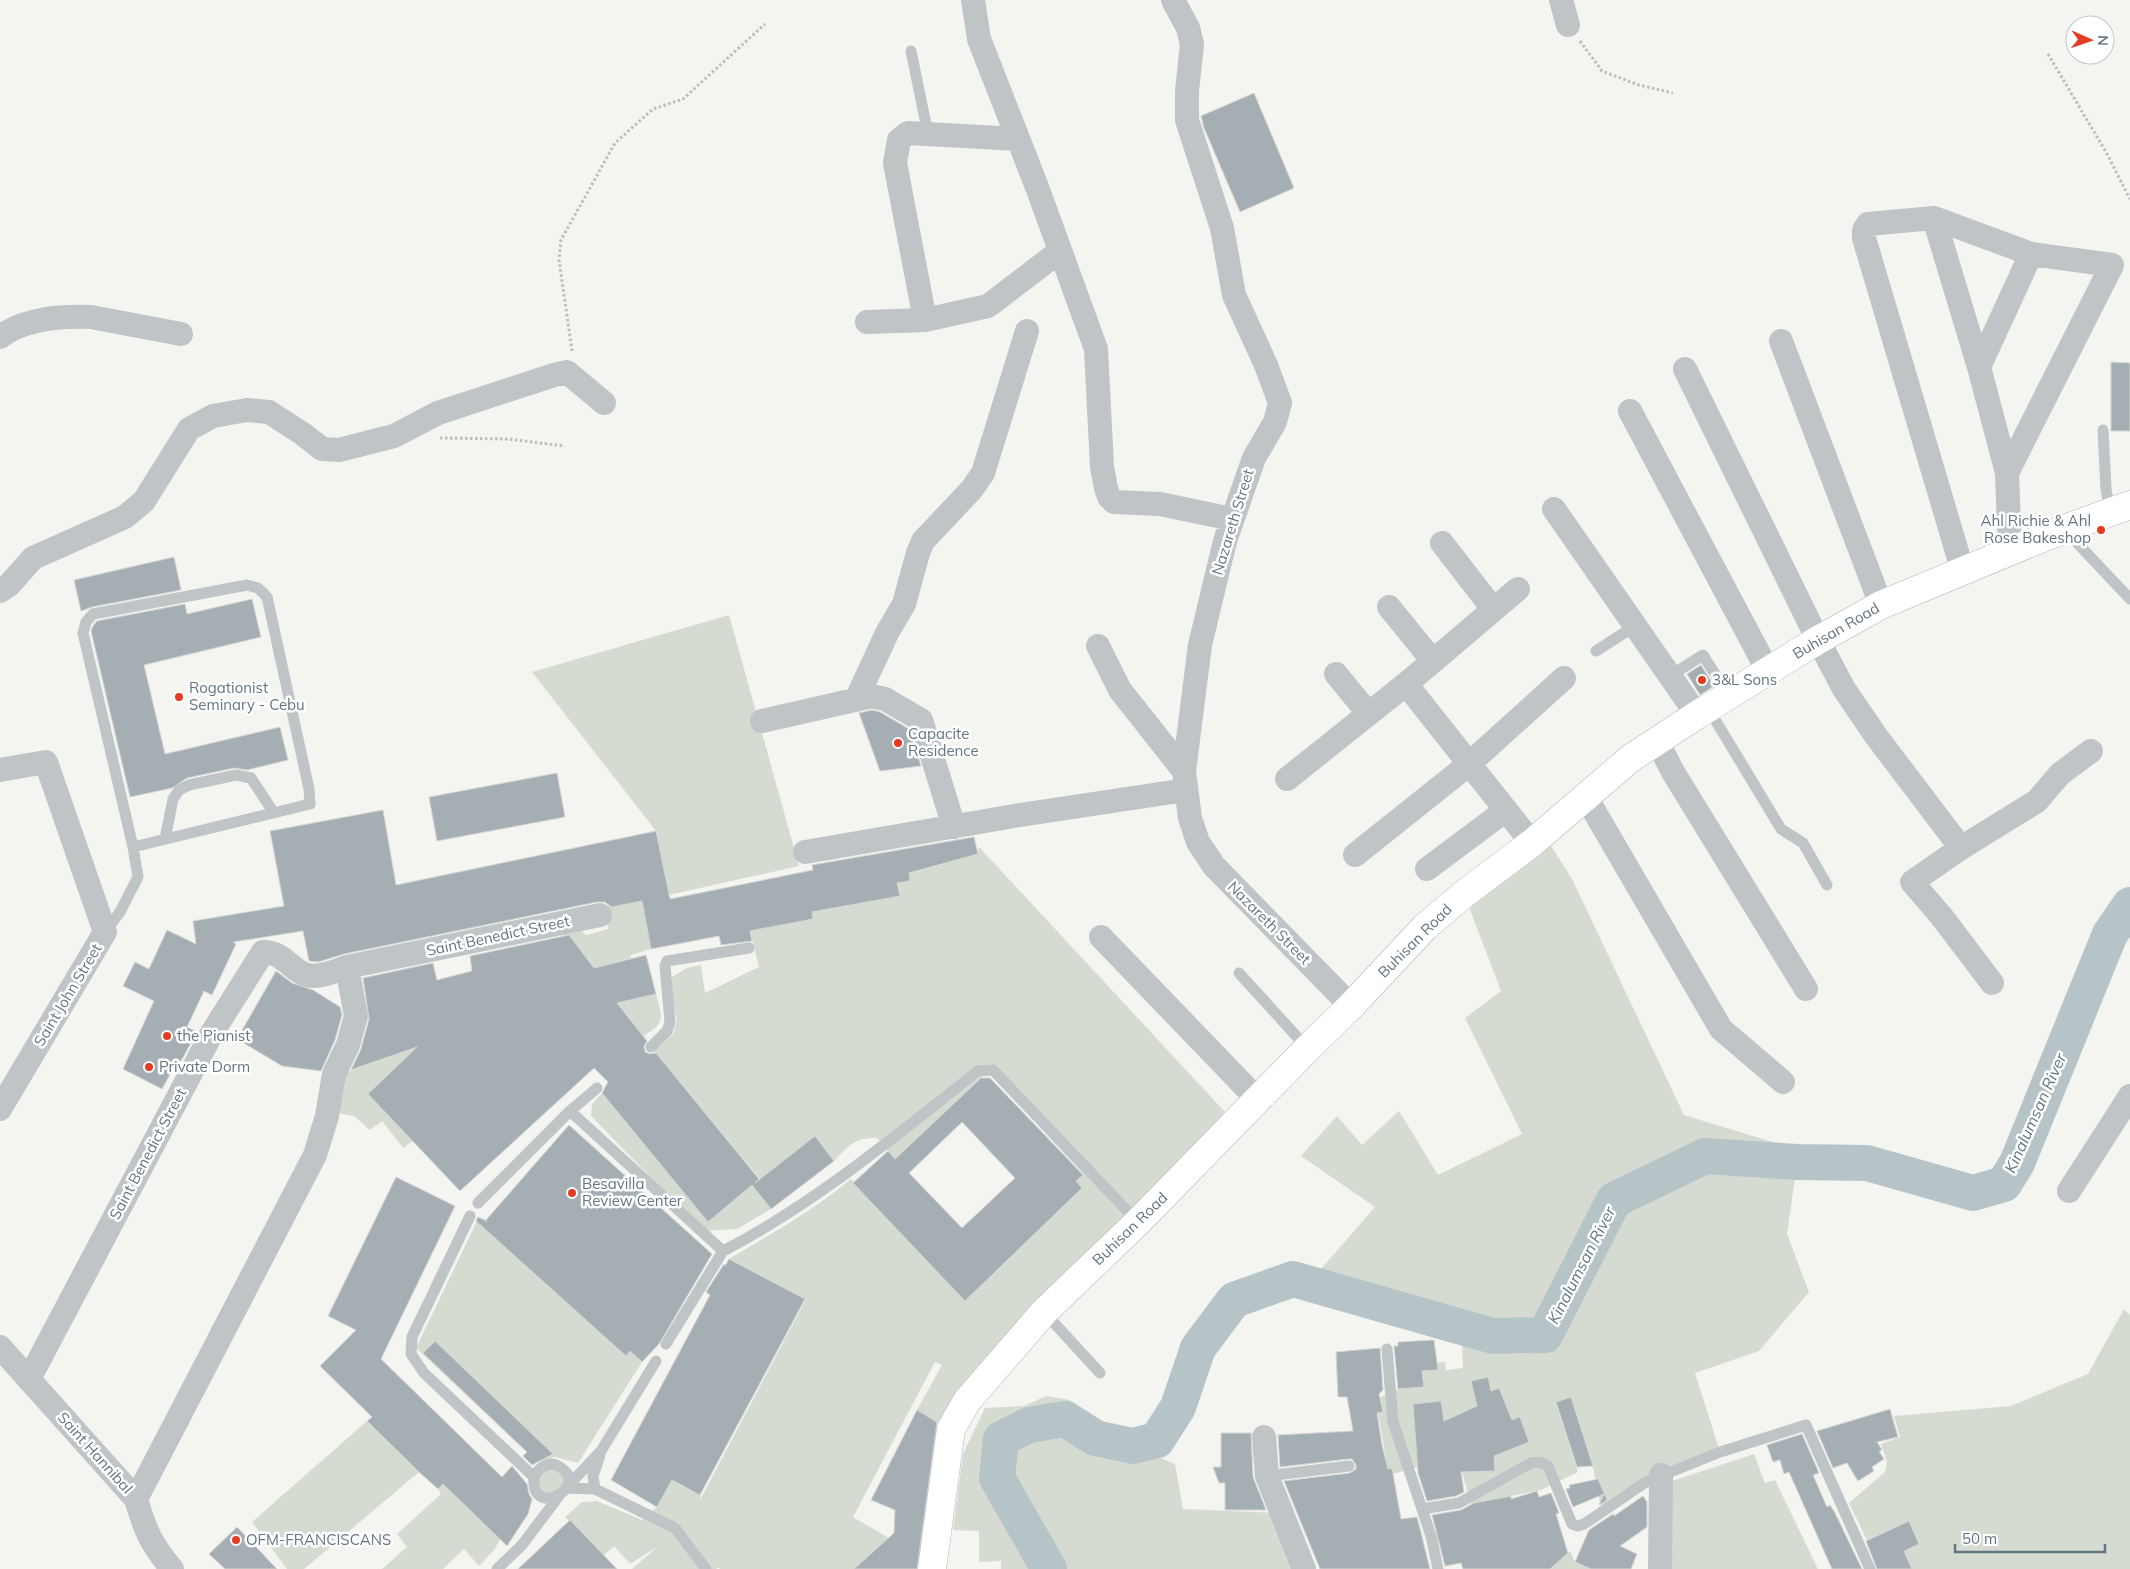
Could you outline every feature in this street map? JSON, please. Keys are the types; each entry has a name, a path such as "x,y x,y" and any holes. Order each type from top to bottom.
{"street":[{"path":"973,0 980,39 1096,349 1102,467 1109,496 1114,502 1160,504 1232,519"},
{"name":"Nazareth Street","path":"1173,0 1188,28 1192,44 1187,91 1187,120 1222,228 1234,295 1266,365 1280,403 1275,422 1254,458 1232,519 1200,645 1185,781 1190,818 1198,842 1214,866 1351,1006"},
{"path":"1561,0 1568,25"},
{"path":"925,320 895,163 899,140 908,133 1018,139"},
{"path":"1934,218 1979,367 2006,473 2010,553"},
{"path":"1963,572 1864,238 1864,230 1868,224 1934,218 2032,254 2112,265 2006,473"},
{"path":"867,322 925,320 988,306 1060,251"},
{"path":"1979,367 2032,254"},
{"path":"0,337 42,318 77,316 181,334"},
{"path":"856,700 887,633 904,604 918,552 923,541 972,490 983,473 1027,331"},
{"path":"1781,341 1881,605"},
{"path":"1685,369 1844,689 1876,736 1962,848"},
{"path":"0,591 9,585 33,558 125,517 144,501 189,428 213,416 246,410 269,412 322,449 339,450 394,436 438,413 567,372 604,403"},
{"path":"1630,411 1768,671"},
{"name":"Buhisan Road","path":"932,1569 951,1429 966,1401 1044,1312 1138,1222 1351,1006 1425,927 1464,894 1532,843 1631,758 1818,640 1881,605 2064,529 2120,508"},
{"path":"1554,510 1670,676 1711,706"},
{"path":"1442,543 1494,609"},
{"path":"1287,779 1433,662 1518,589"},
{"path":"1389,606 1433,662"},
{"path":"805,852 954,827 1185,781 1120,690 1098,646"},
{"path":"1336,674 1368,713"},
{"path":"1355,855 1469,764 1564,678"},
{"path":"1406,684 1532,843"},
{"path":"762,721 872,696 885,699 921,720 954,827"},
{"path":"1657,741 1673,772 1806,989"},
{"path":"1992,983 1942,917 1912,882 2037,801 2060,774 2091,751"},
{"name":"Saint John Street","path":"0,770 46,762 105,932 0,1110"},
{"path":"1586,797 1721,1029 1783,1082"},
{"path":"1427,869 1506,810"},
{"name":"Saint Benedict Street","path":"29,1378 212,1033 256,960 263,952 274,952 305,975 320,976 347,967 600,915"},
{"path":"1101,937 1258,1100"},
{"path":"136,1499 315,1155 327,1116 334,1074 348,1044 356,1016 347,967"},
{"path":"2069,1191 2130,1096"},
{"name":"Saint Hannibal","path":"0,1347 136,1499 143,1523 154,1549 172,1569"},
{"path":"1264,1437 1268,1476 1304,1569"},
{"path":"1660,1569 1661,1475"}],"lane":[{"path":"912,51 928,134"},
{"path":"2103,430 2106,489 2120,508"},
{"path":"2064,529 2130,599"},
{"path":"105,932 120,912 138,877 133,847 83,633 86,622 93,614 247,585 258,588 267,597 309,789 310,804 133,847"},
{"path":"1596,651 1635,626"},
{"path":"1670,676 1703,655 1711,706 1781,828 1802,843 1827,885"},
{"path":"165,839 173,799 179,790 189,785 236,775 251,778 274,812"},
{"path":"651,1047 667,1031 670,1022 665,973 667,961 749,948"},
{"path":"1239,973 1299,1039 1306,1050"},
{"path":"666,1344 723,1251 762,1231 809,1201 978,1072 993,1070 1138,1222"},
{"path":"478,1203 570,1111 597,1088"},
{"path":"570,1111 723,1251"},
{"path":"470,1216 412,1337 411,1354 424,1372 534,1477"},
{"path":"1044,1312 1100,1373"},
{"path":"1387,1350 1393,1422 1431,1536 1438,1569"},
{"path":"497,1569 522,1545 563,1492 601,1451 656,1361"},
{"path":"1422,1509 1459,1503 1531,1463 1540,1462 1548,1466 1572,1524 1578,1526 1646,1482 1661,1475 1720,1452 1806,1425 1870,1569"},
{"path":"595,1489 593,1476 601,1451"},
{"path":"563,1492 568,1482 565,1471 556,1465 545,1465 540,1468 534,1477 535,1488 542,1496 548,1498 563,1492 595,1489 675,1528 706,1569"},
{"path":"1268,1476 1349,1466"}],"path":[{"path":"567,372 573,355 559,260 561,240 615,143 653,109 683,99 765,24"},
{"path":"1568,25 1602,71 1673,93"},
{"path":"2048,54 2106,152 2130,199"},
{"path":"432,437 508,439 566,446"}],"shaded area":[{"path":"729,615 799,866 669,895 656,831 532,672"},
{"path":"1543,833 1572,879 1684,1115 1799,1150 1787,1234 1809,1292 1759,1351 1695,1373 1720,1452 1646,1482 1602,1512 1591,1458 1571,1397 1556,1404 1578,1472 1541,1490 1471,1504 1462,1472 1495,1471 1494,1455 1529,1442 1520,1417 1512,1420 1499,1388 1475,1398 1480,1413 1439,1461 1389,1475 1378,1413 1383,1412 1380,1397 1399,1389 1424,1387 1422,1364 1445,1362 1446,1370 1463,1368 1462,1341 1449,1336 1451,1331 1469,1329 1308,1284 1375,1207 1301,1156 1337,1116 1362,1145 1399,1111 1438,1175 1522,1134 1465,1018 1501,991 1464,894"},
{"path":"979,847 1225,1112 941,1424 917,1410 942,1365 935,1362 853,1517 889,1538 854,1569 720,1569 719,1567 716,1569 632,1569 657,1547 630,1564 614,1546 604,1555 565,1517 582,1502 597,1501 642,1520 657,1507 672,1480 700,1495 700,1500 805,1301 729,1259 807,1211 851,1179 965,1301 1082,1188 1076,1181 1083,1174 988,1071 895,1159 877,1138 869,1138 852,1144 834,1161 815,1136 760,1179 654,1051 673,1034 677,1020 670,990 672,977 687,968 701,965 705,993 759,967 750,931 813,919 804,872 813,870 821,911 900,896 897,883 910,881 909,874 978,854"},
{"path":"669,895 670,899 643,905 651,949 631,955 631,958 615,962 626,1001 656,994 661,1019 651,1031 643,1036 598,978 537,982 565,932 580,929 586,935 608,929 604,908"},
{"path":"417,1047 369,1094 414,1140 403,1148 382,1121 370,1130 354,1116 331,1112 338,1073 350,1071"},
{"path":"602,1093 708,1222 752,1185 771,1209 737,1229 703,1231 591,1116 592,1104"},
{"path":"477,1221 626,1356 630,1351 642,1362 578,1463 555,1457 537,1462 416,1348"},
{"path":"2124,1309 2130,1315 2130,1569 1912,1569 1904,1551 1919,1544 1909,1521 1867,1540 1849,1503 1885,1472 1887,1462 1881,1444 1900,1437 1894,1416 2011,1406 2088,1374"},
{"path":"1046,1396 1070,1400 1123,1434 1133,1446 1175,1464 1183,1509 1276,1513 1299,1569 1001,1569 1001,1561 979,1562 979,1531 953,1530 963,1454 985,1408 1024,1406"},
{"path":"367,1421 419,1472 304,1569 287,1569 252,1522"},
{"path":"1754,1454 1765,1483 1775,1480 1818,1569 1668,1569 1666,1483"},
{"path":"560,1467 566,1488 542,1496 536,1472"},
{"path":"443,1484 518,1509 494,1550 479,1566 464,1549 443,1569 382,1569 407,1547 397,1534 441,1494 438,1489"},
{"path":"1570,1551 1575,1562 1591,1569 1550,1569"}],"building":[{"path":"1254,93 1294,188 1240,212 1204,128 1201,116"},
{"path":"2111,362 2130,363 2130,431 2111,431"},
{"path":"174,557 181,590 92,607 81,611 74,580"},
{"path":"252,599 261,637 144,665 165,754 280,727 288,760 247,770 234,768 187,778 172,788 130,797 91,631 93,626 97,621 185,604 187,614"},
{"name":"3&L Sons","path":"1701,665 1714,686 1700,695 1687,674"},
{"name":"Capacite Residence","path":"872,710 880,712 909,729 921,766 880,771 859,713"},
{"path":"557,773 565,817 437,841 429,797"},
{"path":"383,810 396,885 656,831 670,899 813,870 812,865 974,837 978,854 909,873 910,881 897,883 900,896 812,912 813,919 750,931 752,941 721,945 719,936 651,949 642,901 611,907 605,902 597,902 344,954 318,962 309,961 303,931 233,942 236,944 212,995 204,991 187,1027 197,1032 181,1061 178,1060 162,1089 123,1069 154,1001 123,986 135,962 149,969 167,930 196,944 193,921 284,906 270,831"},
{"path":"569,935 594,968 646,955 656,994 617,1003 647,1041 644,1046 645,1052 650,1054 656,1053 759,1179 755,1183 815,1136 834,1161 771,1209 752,1185 708,1222 602,1093 608,1082 594,1068 460,1191 368,1094 417,1047 351,1070 361,1049 369,1019 363,978 433,963 437,980 472,971 470,956"},
{"path":"276,971 292,983 313,990 340,1007 342,1015 335,1040 321,1071 282,1066 237,1039"},
{"path":"981,1078 990,1078 1083,1175 1076,1181 1082,1188 965,1301 853,1183 888,1151 895,1159","holes":["962,1122 1015,1178 962,1228 909,1173"]},
{"path":"569,1125 712,1254 659,1344 642,1362 630,1351 626,1356 476,1221 478,1217 487,1221"},
{"path":"396,1177 455,1206 381,1359 502,1477 512,1466 527,1484 532,1499 528,1514 507,1546 443,1484 438,1489 419,1472 367,1421 372,1417 320,1366 356,1330 328,1316"},
{"path":"729,1259 805,1299 700,1495 672,1480 657,1507 611,1480 710,1295 706,1292"},
{"path":"1434,1340 1438,1370 1422,1371 1424,1387 1398,1389 1394,1346 1398,1346 1398,1342"},
{"path":"435,1341 553,1454 532,1465 523,1456 527,1452 423,1353"},
{"path":"1380,1348 1383,1390 1379,1394 1383,1412 1377,1413 1382,1445 1388,1469 1392,1468 1401,1519 1417,1517 1430,1569 1320,1569 1284,1481 1350,1473 1356,1469 1356,1465 1352,1459 1348,1459 1280,1467 1278,1435 1353,1431 1347,1397 1338,1397 1336,1352"},
{"path":"1488,1377 1491,1391 1499,1388 1512,1420 1520,1417 1529,1442 1494,1456 1495,1471 1461,1472 1464,1492 1456,1496 1427,1501 1418,1473 1413,1404 1441,1401 1444,1421 1477,1406 1471,1381"},
{"path":"1571,1397 1593,1466 1577,1467 1556,1402"},
{"path":"1890,1409 1898,1437 1877,1442 1882,1450 1879,1451 1884,1459 1872,1467 1874,1471 1858,1481 1847,1463 1833,1468 1817,1431"},
{"path":"917,1410 937,1422 917,1569 854,1569 894,1533 895,1510 871,1500"},
{"path":"1221,1433 1251,1433 1253,1477 1266,1510 1225,1510 1225,1483 1219,1483 1213,1467 1221,1467"},
{"path":"1802,1434 1819,1473 1813,1475 1827,1507 1830,1505 1835,1513 1862,1569 1832,1569 1789,1472 1784,1474 1780,1460 1773,1462 1767,1445"},
{"path":"1598,1479 1607,1500 1599,1505 1604,1494 1573,1507 1566,1489 1570,1488 1569,1485"},
{"path":"1537,1491 1539,1497 1551,1493 1559,1513 1556,1514 1568,1553 1550,1569 1463,1569 1461,1563 1445,1566 1432,1515 1461,1510 1474,1503 1511,1496 1511,1499"},
{"path":"1643,1496 1647,1502 1647,1527 1620,1546 1637,1554 1631,1569 1591,1569 1575,1562 1589,1530"},
{"path":"570,1520 617,1569 518,1569"},
{"path":"1909,1521 1919,1544 1904,1551 1912,1569 1877,1569 1866,1541"},
{"name":"OFM-FRANCISCANS","path":"237,1527 277,1569 225,1569 209,1554"}],"waterway":[{"name":"Kinalumsan River","path":"1049,1569 997,1478 1001,1439 1029,1425 1065,1419 1095,1438 1133,1446 1157,1440 1178,1407 1198,1348 1234,1300 1293,1279 1493,1336 1545,1335 1614,1200 1705,1156 1797,1162 1867,1163 1973,1193 2004,1184 2017,1163 2110,934 2130,905"}],"place":[{"name":"Ahl Richie & Ahl Rose Bakeshop","path":"2101,530"},
{"name":"3&L Sons","path":"1702,680"},
{"name":"Rogationist Seminary - Cebu","path":"179,697"},
{"name":"Capacite Residence","path":"898,743"},
{"name":"the Pianist","path":"167,1036"},
{"name":"Private Dorm","path":"149,1067"},
{"name":"Besavilla Review Center","path":"572,1193"},
{"name":"OFM-FRANCISCANS","path":"236,1540"}]}
